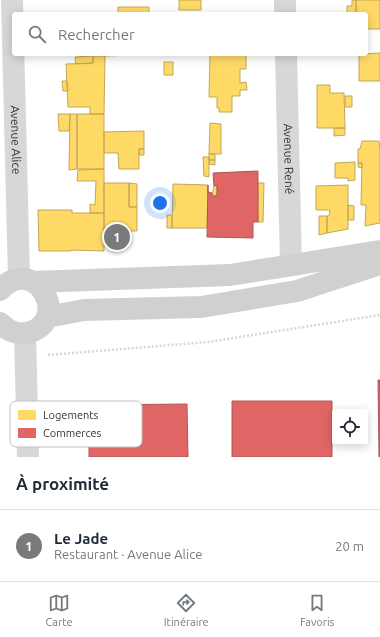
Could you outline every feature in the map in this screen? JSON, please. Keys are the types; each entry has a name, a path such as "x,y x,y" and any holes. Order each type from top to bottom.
{"main road":[{"path":"12,283 230,275 380,251"},
{"path":"47,317 84,310 201,308 297,291 380,264"},
{"path":"0,323 10,331 25,333 42,325 47,317 49,309 48,301 40,286 12,283"}],"street":[{"name":"Avenue Alice","path":"12,0 12,283"},
{"path":"285,0 285,12"},
{"name":"Avenue René","path":"286,56 291,265"},
{"path":"25,333 27,401"},
{"path":"28,447 28,457"}],"path":[{"path":"27,356 208,342 380,315"}],"building: Logements":[{"path":"179,0 201,0 201,10 179,10"},
{"path":"352,0 356,0 356,12 347,12 347,6 352,6"},
{"path":"356,0 380,0 380,29 368,29 368,12 356,12"},
{"path":"118,7 149,7 149,12 118,12"},
{"path":"380,53 380,81 359,81 359,56 368,56 368,54"},
{"path":"93,56 93,63 76,64 75,57"},
{"path":"93,56 105,56 104,114 90,114 90,107 68,107 66,64 93,63"},
{"path":"210,56 246,56 246,69 240,69 240,83 246,82 247,90 240,90 240,96 232,96 232,112 219,112 219,108 217,108 217,97 209,97"},
{"path":"164,62 173,62 173,75 164,75"},
{"path":"62,81 67,81 68,91 63,91"},
{"path":"317,85 330,85 330,93 344,93 345,128 317,128"},
{"path":"345,96 352,96 352,107 345,107"},
{"path":"58,114 70,114 69,131 59,131"},
{"path":"70,114 77,114 77,169 69,170"},
{"path":"77,114 104,114 104,169 77,169"},
{"path":"210,123 221,124 221,154 209,154"},
{"path":"334,128 345,128 345,135 334,136"},
{"path":"144,131 144,149 139,149 139,169 119,169 118,153 104,153 104,132"},
{"path":"362,141 379,141 380,149 380,223 365,226 366,205 361,205 362,163 358,163 358,149 360,149"},
{"path":"139,149 144,149 144,155 139,155"},
{"path":"209,154 215,154 215,160 209,160"},
{"path":"203,157 209,157 209,177 204,176"},
{"path":"209,160 215,160 215,165 209,164"},
{"path":"355,162 355,180 348,181 348,178 335,178 335,163"},
{"path":"358,163 362,163 362,168 358,167"},
{"path":"104,169 104,213 90,213 90,204 95,205 96,181 77,181 78,170"},
{"path":"104,183 129,183 129,207 137,207 137,231 104,231"},
{"path":"129,183 137,184 137,207 129,207"},
{"path":"258,183 264,183 263,222 258,222"},
{"path":"173,184 208,185 207,228 172,228"},
{"path":"217,185 217,196 212,196 214,186"},
{"path":"348,185 348,229 327,233 327,216 329,216 330,210 316,210 316,186"},
{"path":"348,205 354,206 354,220 348,220"},
{"path":"38,210 72,210 72,213 104,213 104,251 39,251"},
{"path":"167,215 172,215 172,228 167,228"},
{"path":"319,216 327,216 327,233 319,235"}],"building: Commerces":[{"path":"258,171 258,222 253,222 253,238 207,237 208,185 208,192 212,193 212,196 217,196 217,185 214,186 213,173"},
{"path":"378,380 380,380 380,457 379,457"},
{"path":"232,401 332,401 332,457 232,457"},
{"path":"142,404 187,404 188,457 89,457 89,447 142,447"}],"place":[{"name":"Le Jade","path":"117,237"}]}
